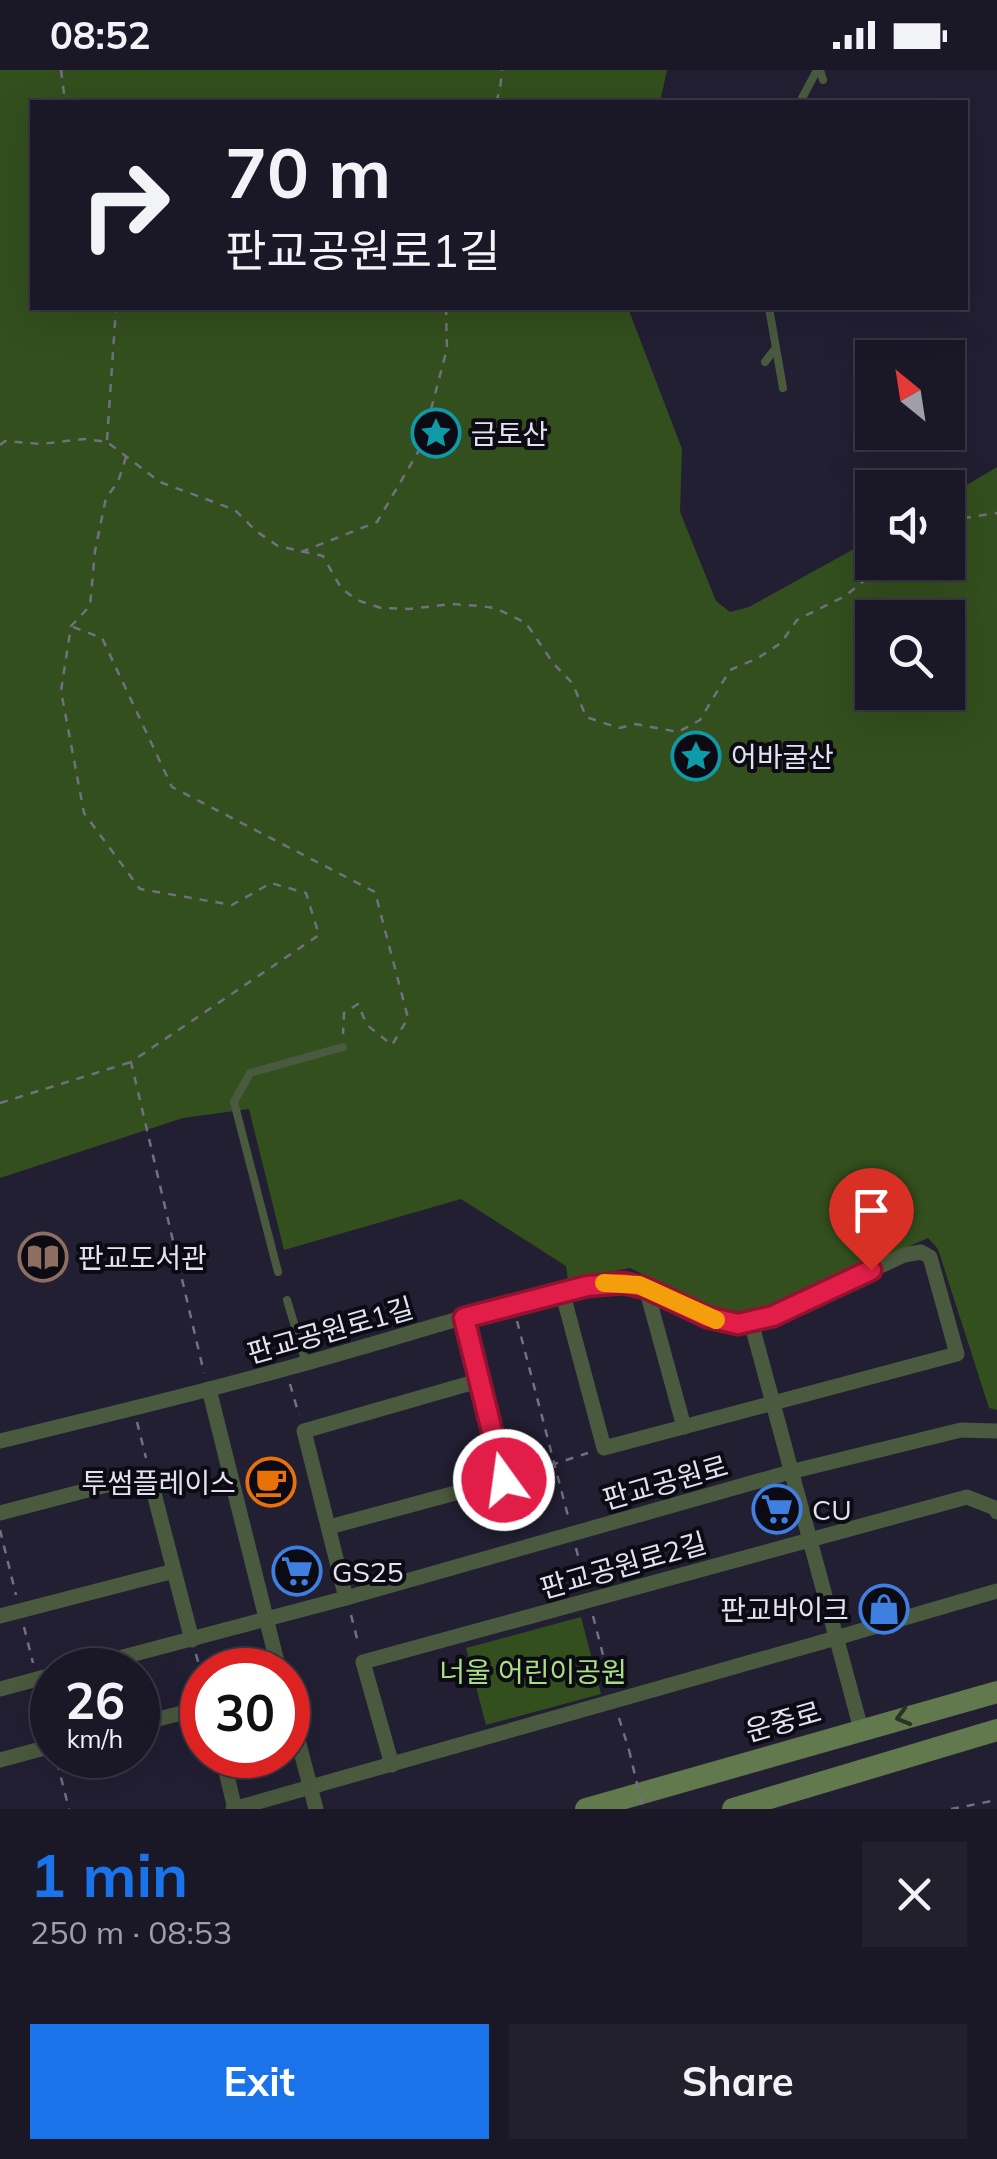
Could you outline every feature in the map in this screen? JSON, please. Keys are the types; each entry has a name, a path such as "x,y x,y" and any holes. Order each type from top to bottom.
{"main road":[{"name":"운중로","path":"586,1809 997,1692"},
{"path":"733,1809 997,1730"}],"street":[{"name":"판교공원로1길","path":"0,1441 306,1364 562,1291 623,1283 646,1288 707,1317 724,1322 752,1322 904,1256 921,1252 930,1257 957,1354 772,1404"},
{"path":"646,1288 684,1427"},
{"path":"562,1291 604,1448 772,1404"},
{"path":"329,1527 504,1480 464,1318"},
{"path":"752,1322 862,1729"},
{"path":"346,1598 304,1431 478,1380"},
{"path":"209,1389 273,1648"},
{"name":"판교공원로","path":"160,1648 790,1472 962,1430 997,1431"},
{"path":"0,1513 150,1474 192,1640"},
{"name":"판교공원로2길","path":"363,1662 968,1497 997,1512"},
{"path":"0,1616 174,1571"},
{"path":"227,1778 234,1809 997,1590"},
{"path":"363,1662 392,1765"},
{"path":"0,1689 30,1681"},
{"path":"0,1760 30,1751"},
{"path":"307,1778 316,1809"}],"lane":[{"path":"801,100 818,70 824,80"},
{"path":"769,310 782,388"},
{"path":"765,362 775,349"},
{"path":"278,1272 234,1102 250,1073 342,1047"},
{"path":"287,1300 306,1364"}],"path":[{"path":"61,70 65,100"},
{"path":"497,100 502,70"},
{"path":"107,442 116,310"},
{"path":"300,552 377,522 421,448 447,350 446,310"},
{"path":"0,445 5,441 107,442 160,482 234,510 278,546 323,556 341,588 357,600 381,608 452,604 495,608 526,623 573,684 586,716 618,728 636,724 678,732 700,720 730,670 758,658 781,642 797,620 846,596 866,580"},
{"path":"0,1103 131,1062 319,935 306,893 271,882 232,905 140,889 84,812 60,691 71,626 90,606 95,551 106,498 118,482 126,457"},
{"path":"965,520 997,513"},
{"path":"71,626 102,638 172,787 375,892 408,1018 392,1044 367,1025 358,1004 344,1014 342,1047"},
{"path":"131,1062 209,1389"},
{"path":"513,1304 643,1809"},
{"path":"286,1368 304,1431"},
{"path":"134,1408 150,1474"},
{"path":"504,1480 604,1448"},
{"path":"0,1528 20,1611 34,1648"},
{"path":"346,1598 363,1662"},
{"path":"192,1640 194,1648"},
{"path":"62,1778 69,1809"},
{"path":"951,1809 997,1800"}],"green space":[{"path":"0,70 667,70 660,100 30,100 30,310 629,310 682,449 680,512 716,601 730,612 749,607 855,548 855,580 965,580 965,486 997,467 997,1410 989,1408 938,1249 928,1238 768,1308 723,1314 630,1268 568,1280 566,1266 461,1199 284,1250 249,1109 183,1118 0,1178"},
{"name":"너울 어린이공원","path":"581,1617 601,1694 486,1725 466,1648"}],"slow traffic":[{"path":"604,1283 639,1285 716,1320"}],"place":[{"name":"금토산","path":"436,433"},
{"name":"어바굴산","path":"696,756"},
{"name":"판교도서관","path":"43,1257"},
{"name":"투썸플레이스","path":"271,1482"},
{"name":"CU","path":"777,1509"},
{"name":"GS25","path":"297,1571"},
{"name":"판교바이크","path":"884,1609"}],"route":[{"path":"504,1480 464,1318 562,1291 623,1283 639,1285 707,1317 738,1324 773,1316 871,1270"}]}
